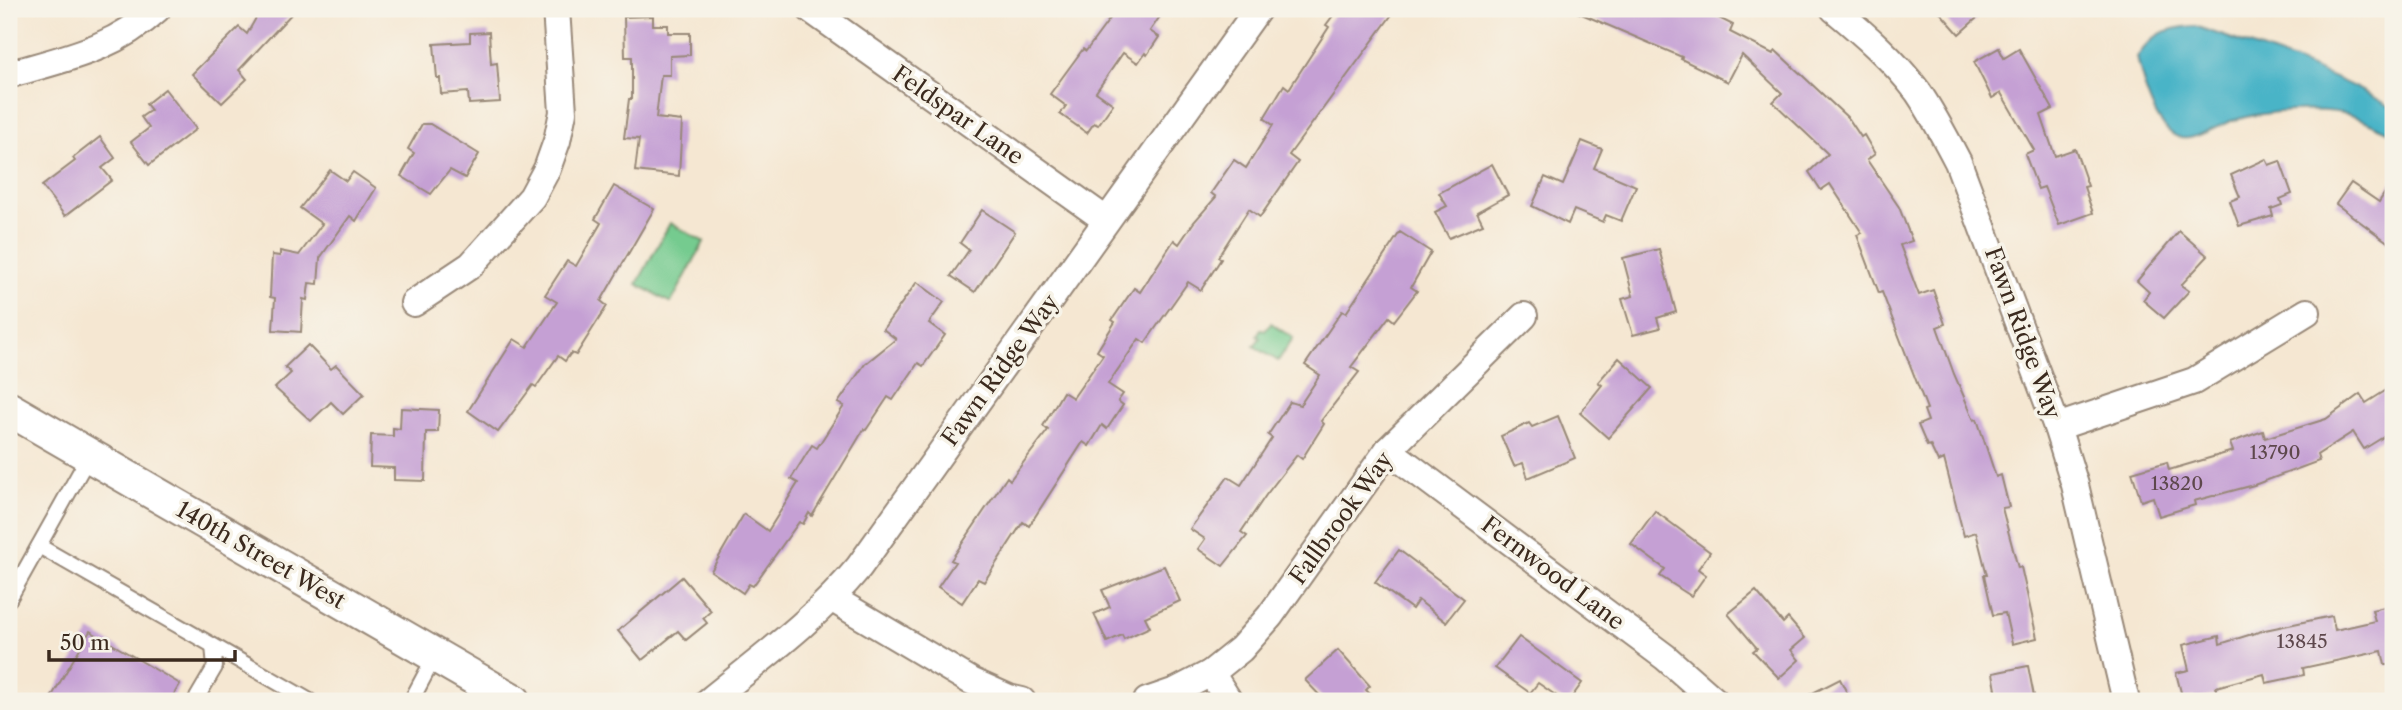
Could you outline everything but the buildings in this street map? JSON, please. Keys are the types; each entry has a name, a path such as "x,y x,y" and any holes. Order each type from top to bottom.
{"street":[{"path":"11,74 102,47 157,9"},
{"path":"414,303 471,265 532,197 547,169 557,141 563,111 556,9"},
{"name":"Feldspar Lane","path":"810,9 1107,220"},
{"name":"Fawn Ridge Way","path":"709,701 832,599 859,567 1258,9"},
{"name":"Fawn Ridge Way","path":"1834,9 1888,58 1917,91 1937,123 1972,197 2057,427 2087,531 2126,701"},
{"path":"2057,427 2194,381 2307,312"},
{"name":"Fallbrook Way","path":"1147,701 1176,691 1211,673 1241,649 1270,616 1388,450 1524,316"},
{"name":"140th Street West","path":"9,409 514,701"},
{"name":"Fernwood Lane","path":"1388,450 1665,657 1714,701"},
{"path":"832,599 971,681 1022,701"},
{"path":"1211,673 1228,701"}],"lane":[{"path":"9,599 89,456"},
{"path":"39,546 310,701"},
{"path":"195,701 215,667 213,646"},
{"path":"411,701 435,656"}],"green space":[{"path":"670,223 704,242 671,303 637,284"},
{"path":"1271,323 1293,338 1278,361 1254,346 1260,338 1257,335 1261,329 1265,331"}],"water":[{"path":"2195,26 2297,62 2370,95 2393,108 2393,133 2354,116 2310,111 2275,112 2244,118 2199,135 2181,138 2163,126 2151,104 2137,57 2162,33"}]}
